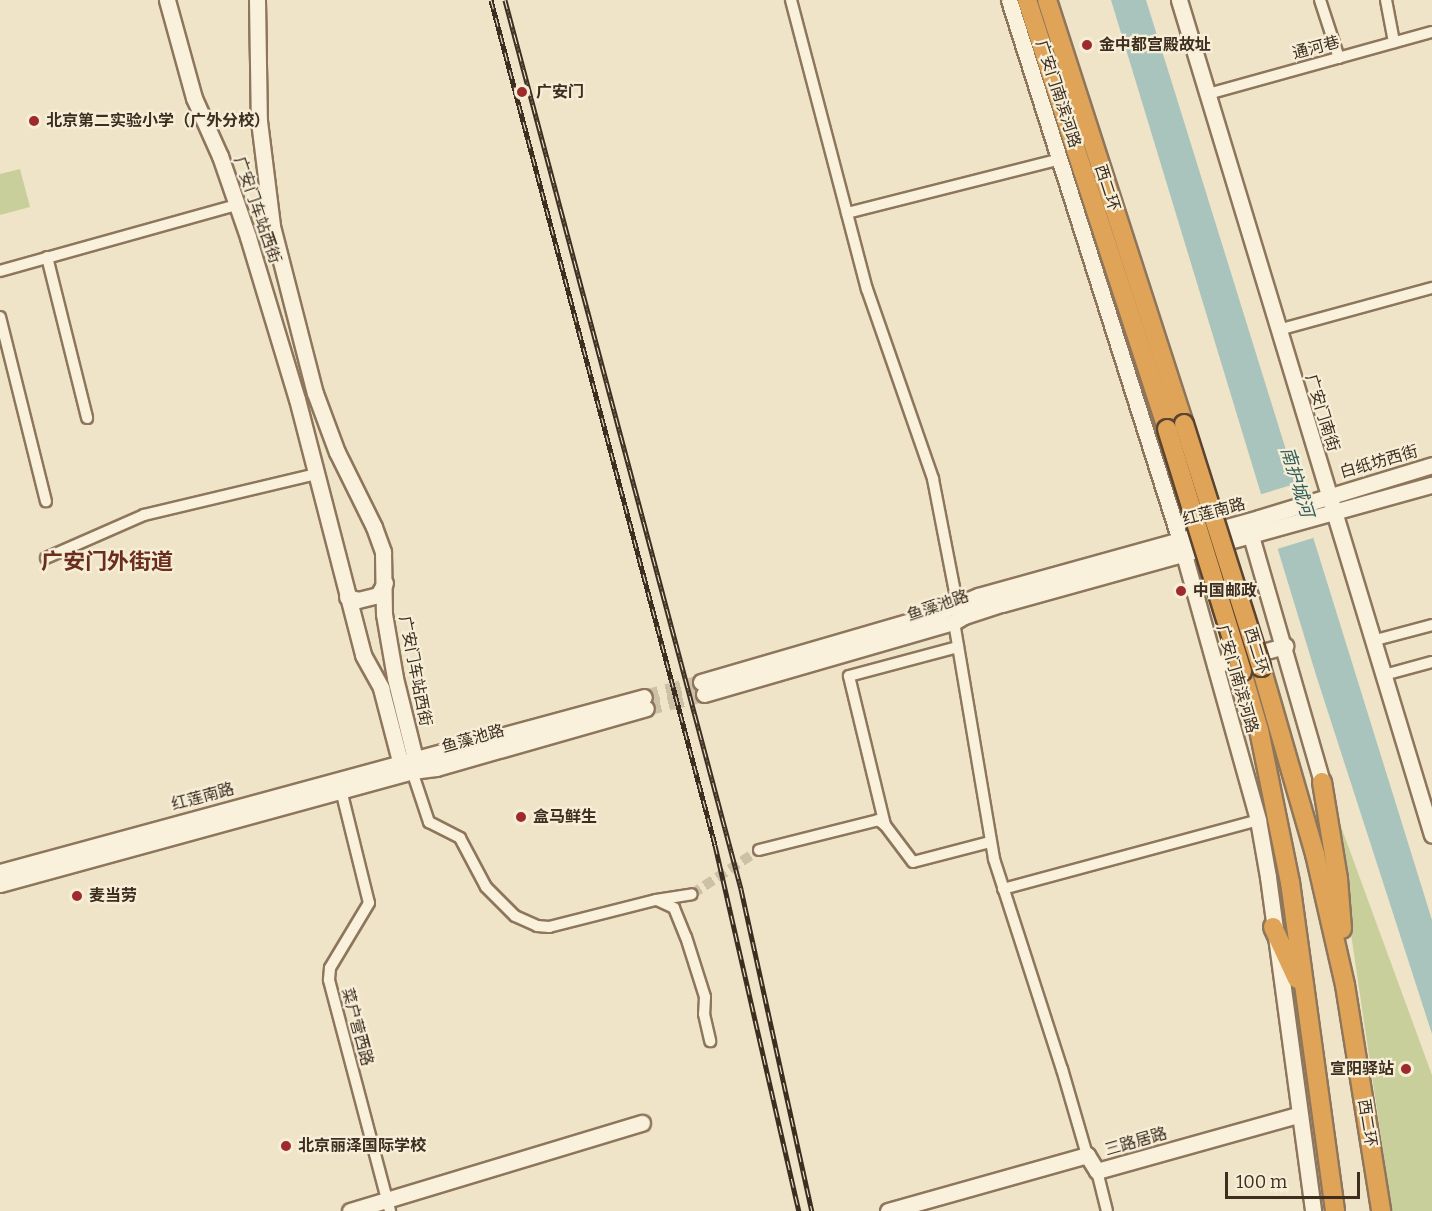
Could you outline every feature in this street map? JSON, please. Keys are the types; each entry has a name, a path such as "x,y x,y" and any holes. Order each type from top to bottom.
{"highway":[{"name":"西二环","path":"1027,0 1261,667 1315,854 1345,985 1381,1211"},
{"name":"西二环","path":"1047,0 1176,427 1259,730 1285,851 1335,1211"},
{"path":"1322,782 1338,879 1345,985"},
{"path":"1273,927 1304,994"}],"street":[{"name":"广安门车站西街","path":"167,0 196,105 220,156 248,237 297,399 346,597 363,655 381,688 409,764"},
{"name":"广安门车站西街","path":"257,0 259,121 272,226 315,393 337,452 375,527 382,552 385,583 384,614 409,764"},
{"path":"791,0 867,289 933,479 957,603"},
{"name":"广安门南滨河路","path":"1009,0 1182,547 1258,820 1268,877 1298,1115 1313,1211"},
{"name":"广安门南街","path":"1179,0 1211,93"},
{"name":"广安门南街","path":"1186,0 1211,93 1282,329 1331,514 1429,805 1432,835"},
{"path":"1320,0 1339,58"},
{"path":"1386,0 1394,42"},
{"name":"通河巷","path":"1211,93 1432,32"},
{"path":"847,213 1060,159"},
{"path":"0,271 236,205"},
{"path":"248,237 264,240 271,234 272,226"},
{"path":"47,257 87,418"},
{"path":"1282,329 1432,288"},
{"path":"0,317 46,501"},
{"path":"297,399 306,391 315,393"},
{"name":"白纸坊西街","path":"1257,529 1326,497 1432,465"},
{"path":"46,558 144,515 316,474"},
{"path":"1322,782 1285,646 1257,529 1331,514 1432,485"},
{"name":"红莲南路","path":"1182,547 1257,529"},
{"name":"鱼藻池路","path":"1182,547 964,616 954,622 703,688 931,615 957,603 1182,547"},
{"path":"346,597 358,600 378,595 385,583"},
{"path":"954,622 990,842 1002,889 1062,1069 1087,1155"},
{"path":"1375,640 1432,625"},
{"path":"1215,665 1285,646"},
{"path":"885,825 849,676 958,647"},
{"path":"1387,675 1432,662"},
{"name":"鱼藻池路","path":"409,764 436,768 645,703"},
{"path":"409,764 429,822 460,838 486,887 515,916 537,926 549,927 656,900 692,894"},
{"name":"红莲南路","path":"0,884 341,790 409,764"},
{"name":"红莲南路","path":"0,872 409,764"},
{"name":"菜户营西路","path":"341,790 369,903 330,968 329,980 388,1205"},
{"path":"759,849 878,820 885,825 913,862 990,842"},
{"path":"1002,889 1258,820"},
{"path":"656,900 674,908 686,937 705,997 704,1014 710,1041"},
{"name":"三路居路","path":"888,1211 1087,1155 1097,1172 1298,1115"},
{"path":"350,1211 388,1205 642,1123"},
{"path":"1097,1172 1107,1211"}],"green space":[{"path":"20,169 30,207 0,215 0,174"},
{"path":"1331,799 1432,1075 1432,1211 1392,1211"}],"water":[{"path":"1111,0 1146,0 1432,920 1432,1034 1316,675"}],"pier":[{"path":"1298,483 1315,538 1275,549 1259,495"}],"tunnel":[{"path":"644,697 701,682"},
{"path":"646,708 704,694"},
{"path":"692,894 759,850"}],"railway":[{"path":"491,0 715,845 799,1211"},
{"path":"505,0 741,889 812,1211"}],"place":[{"name":"金中都宫殿故址","path":"1087,45"},
{"name":"广安门","path":"522,92"},
{"name":"北京第二实验小学（广外分校）","path":"34,121"},
{"name":"中国邮政","path":"1181,591"},
{"name":"盒马鲜生","path":"521,817"},
{"name":"麦当劳","path":"77,896"},
{"name":"宣阳驿站","path":"1406,1069"},
{"name":"北京丽泽国际学校","path":"286,1146"}],"district":[{"name":"广安门外街道","path":"107,562"}],"water label":[{"name":"南护城河","path":"1297,482"}]}
